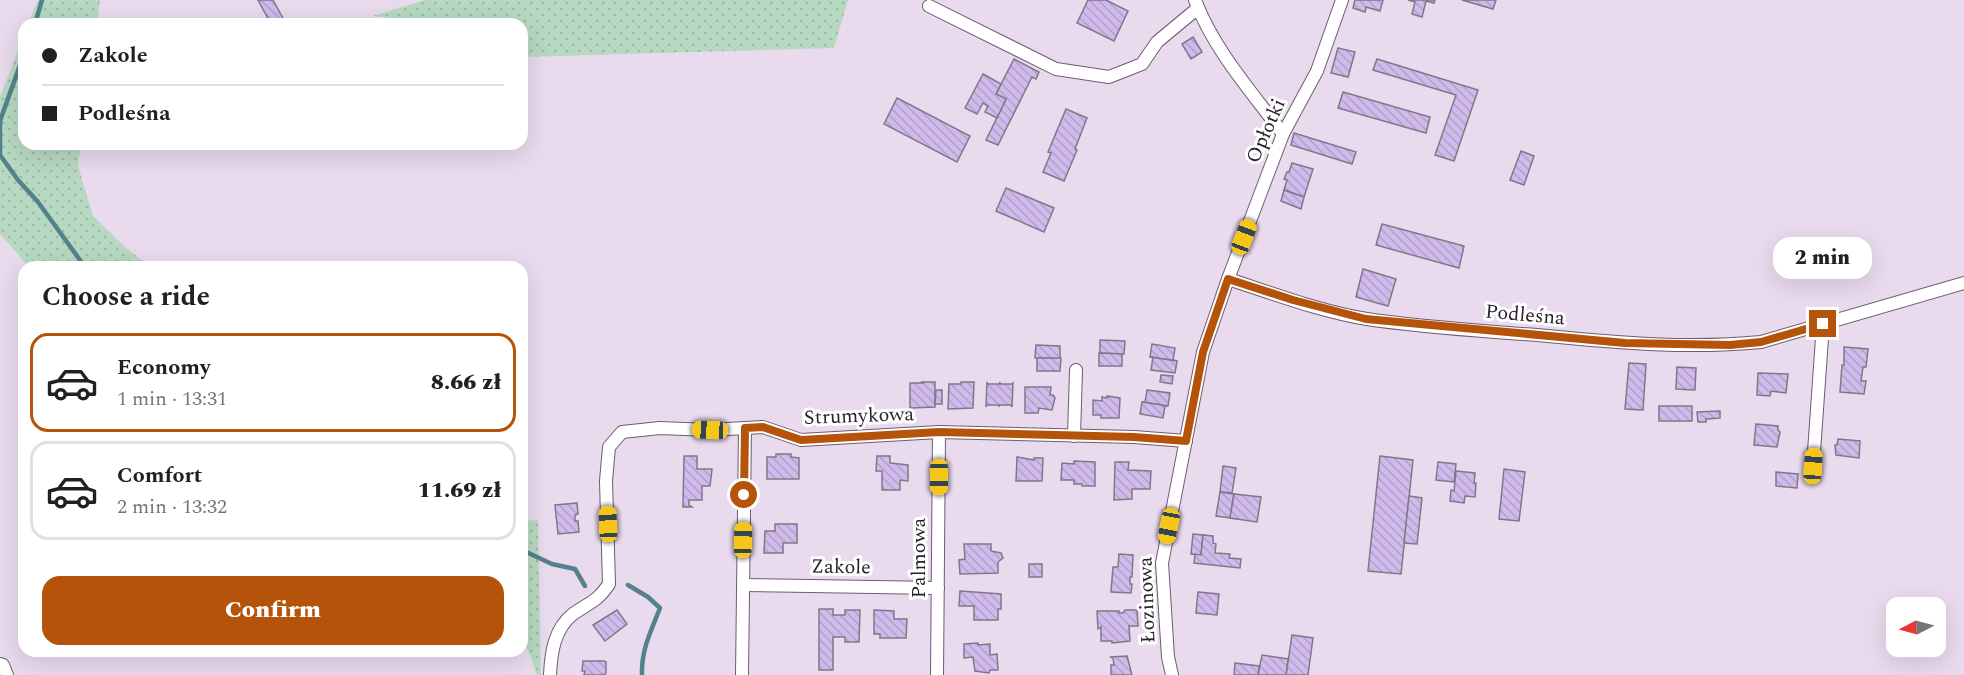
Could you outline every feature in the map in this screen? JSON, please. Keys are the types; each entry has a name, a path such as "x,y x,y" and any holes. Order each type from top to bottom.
{"street":[{"name":"Opłotki","path":"1228,279 1283,134 1317,70 1342,0"},
{"path":"929,6 1056,69 1109,77 1142,64 1157,42 1196,4 1222,53 1283,134"},
{"name":"Podleśna","path":"1228,279 1293,300 1366,319 1625,343 1730,345 1761,342 1964,283"},
{"name":"Łozinowa","path":"1172,675 1168,657 1161,563 1203,352 1228,279"},
{"path":"1813,466 1823,324"},
{"path":"1074,436 1076,370"},
{"name":"Strumykowa","path":"550,675 557,634 571,615 600,598 609,584 606,481 609,447 622,432 660,428 710,430 763,427 801,440 939,432"},
{"path":"741,675 745,428"},
{"path":"939,432 1134,437 1186,441"},
{"name":"Palmowa","path":"937,675 939,432"},
{"name":"Zakole","path":"743,585 938,588"},
{"path":"0,664 3,665 7,675"}],"green space":[{"path":"38,0 100,0 98,18 30,18"},
{"path":"425,0 848,0 834,48 528,57 528,18 373,16"},
{"path":"18,50 18,150 80,150 78,166 93,216 142,261 24,261 0,234 0,97"},
{"path":"538,520 541,675 537,675 528,650 528,521"}],"building":[{"path":"258,0 273,0 283,18 268,18"},
{"path":"1088,0 1106,0 1128,11 1114,41 1077,23"},
{"path":"1355,0 1383,0 1380,11 1366,7 1365,12 1353,8"},
{"path":"1408,0 1435,0 1434,3 1426,1 1422,17 1412,14 1415,2"},
{"path":"1462,0 1496,0 1493,9"},
{"path":"1193,37 1202,52 1191,59 1182,44"},
{"path":"1338,48 1355,52 1348,77 1331,73"},
{"path":"1014,59 1039,72 1036,79 1032,77 998,145 986,140 1006,99 996,94"},
{"path":"1377,59 1478,90 1454,161 1435,155 1456,95 1373,70"},
{"path":"983,74 1001,84 996,94 1006,99 997,118 985,112 988,106 983,103 977,114 965,108"},
{"path":"1343,92 1430,117 1426,133 1338,108"},
{"path":"897,98 970,136 957,162 884,124"},
{"path":"1066,109 1087,118 1064,181 1043,172 1051,153 1048,152"},
{"path":"1294,133 1356,152 1352,164 1291,145"},
{"path":"1521,151 1534,156 1524,185 1510,180"},
{"path":"1292,163 1313,169 1304,197 1284,190 1287,180 1284,179"},
{"path":"1006,188 1054,208 1044,232 996,211"},
{"path":"1284,190 1304,197 1301,209 1281,201"},
{"path":"1382,224 1464,246 1459,268 1376,245"},
{"path":"1363,269 1396,279 1388,306 1356,297"},
{"path":"1100,340 1125,341 1124,354 1100,353"},
{"path":"1152,344 1175,348 1173,360 1177,361 1150,357"},
{"path":"1036,345 1060,346 1060,359 1035,358"},
{"path":"1844,347 1868,349 1866,367 1863,367 1861,381 1866,381 1864,394 1840,392"},
{"path":"1099,353 1122,354 1122,366 1099,366"},
{"path":"1153,357 1177,361 1175,373 1151,370"},
{"path":"1037,358 1061,358 1060,371 1037,371"},
{"path":"1629,363 1646,364 1643,410 1625,409"},
{"path":"1677,367 1696,368 1695,390 1676,389"},
{"path":"1758,373 1788,374 1786,393 1771,391 1770,396 1757,395"},
{"path":"1161,375 1173,376 1172,384 1160,382"},
{"path":"935,382 935,407 910,408 910,383"},
{"path":"961,382 974,382 973,408 948,409 949,384 961,384"},
{"path":"987,382 988,384 1013,383 1012,407 1011,405 987,405 986,407"},
{"path":"1025,387 1051,387 1050,395 1055,398 1052,410 1039,408 1038,413 1025,413"},
{"path":"936,390 942,390 942,404 935,404"},
{"path":"1147,390 1170,393 1168,406 1142,402 1145,402"},
{"path":"1107,396 1120,398 1119,418 1101,418 1101,415 1093,415 1093,400 1102,401 1102,397 1107,398"},
{"path":"1142,402 1168,406 1165,406 1163,418 1140,414"},
{"path":"1659,406 1692,406 1692,421 1659,421"},
{"path":"1720,411 1720,418 1698,422 1697,412"},
{"path":"1756,424 1778,426 1780,432 1777,447 1754,445"},
{"path":"1838,439 1860,441 1859,458 1836,455 1835,445"},
{"path":"776,454 791,454 791,457 799,458 799,479 767,479 767,457 776,457"},
{"path":"684,456 697,456 697,469 712,469 710,486 702,486 702,500 689,500 689,505 692,507 683,507"},
{"path":"877,456 890,456 890,463 908,465 908,481 900,480 900,490 882,490 882,471 876,471"},
{"path":"1380,456 1413,460 1401,574 1368,571"},
{"path":"1017,457 1034,460 1034,458 1043,458 1042,481 1016,481"},
{"path":"1074,461 1095,462 1095,486 1074,484 1074,480 1061,480 1062,463 1074,464"},
{"path":"1115,462 1129,462 1128,470 1151,471 1150,489 1132,489 1132,499 1114,500"},
{"path":"1438,462 1456,464 1454,482 1436,480"},
{"path":"1223,466 1236,468 1232,493 1220,492"},
{"path":"1504,469 1525,472 1519,521 1499,519"},
{"path":"1456,471 1475,473 1475,497 1465,496 1464,503 1450,501 1451,490 1454,491"},
{"path":"1776,472 1798,474 1797,488 1776,486"},
{"path":"1220,492 1234,494 1230,518 1216,516"},
{"path":"1234,494 1261,497 1257,522 1230,518"},
{"path":"1409,496 1422,498 1417,544 1404,543"},
{"path":"577,503 578,514 575,515 575,521 578,521 579,532 558,534 555,505"},
{"path":"775,524 797,524 797,543 783,543 783,553 764,553 765,531 775,531"},
{"path":"1193,534 1203,535 1201,555 1191,554"},
{"path":"1203,535 1213,536 1213,543 1216,544 1215,553 1230,554 1229,558 1241,559 1240,568 1194,563 1195,554 1201,555"},
{"path":"964,544 991,544 991,551 1001,553 1003,558 998,562 998,573 960,574 959,560 965,559"},
{"path":"1119,554 1133,555 1132,577 1130,577 1131,593 1111,592 1113,567 1118,567"},
{"path":"1029,564 1042,564 1042,577 1029,577"},
{"path":"960,591 1001,594 998,620 974,620 974,606 959,606"},
{"path":"1198,592 1219,594 1217,615 1196,613"},
{"path":"819,609 833,609 833,615 845,615 845,610 860,610 859,642 845,642 845,637 833,637 833,670 819,670"},
{"path":"617,610 627,624 605,641 593,625"},
{"path":"874,610 894,611 894,619 907,619 906,638 880,638 880,634 874,634"},
{"path":"1125,610 1137,610 1138,626 1129,626 1130,641 1112,643 1112,641 1101,641 1101,627 1098,629 1097,611 1123,613"},
{"path":"1292,635 1313,638 1308,675 1286,675"},
{"path":"978,643 978,645 990,644 990,655 997,654 998,670 990,670 989,673 975,671 973,657 964,658 964,644"},
{"path":"1262,655 1288,659 1286,675 1258,675"},
{"path":"1127,656 1132,675 1111,675 1111,665 1114,665 1113,658 1110,657"},
{"path":"583,661 606,662 606,673 604,675 584,675"},
{"path":"1235,663 1259,666 1258,675 1234,675"}],"waterway":[{"path":"37,18 42,0"},
{"path":"18,71 0,121 0,155 81,261"},
{"path":"528,553 552,564 575,569 585,586"},
{"path":"628,585 648,597 660,608 645,649 642,675"}],"route":[{"path":"744,495 745,428 763,427 801,440 939,432 1134,437 1186,441 1203,352 1228,279 1293,300 1366,319 1625,343 1730,345 1761,342 1823,324"}]}
